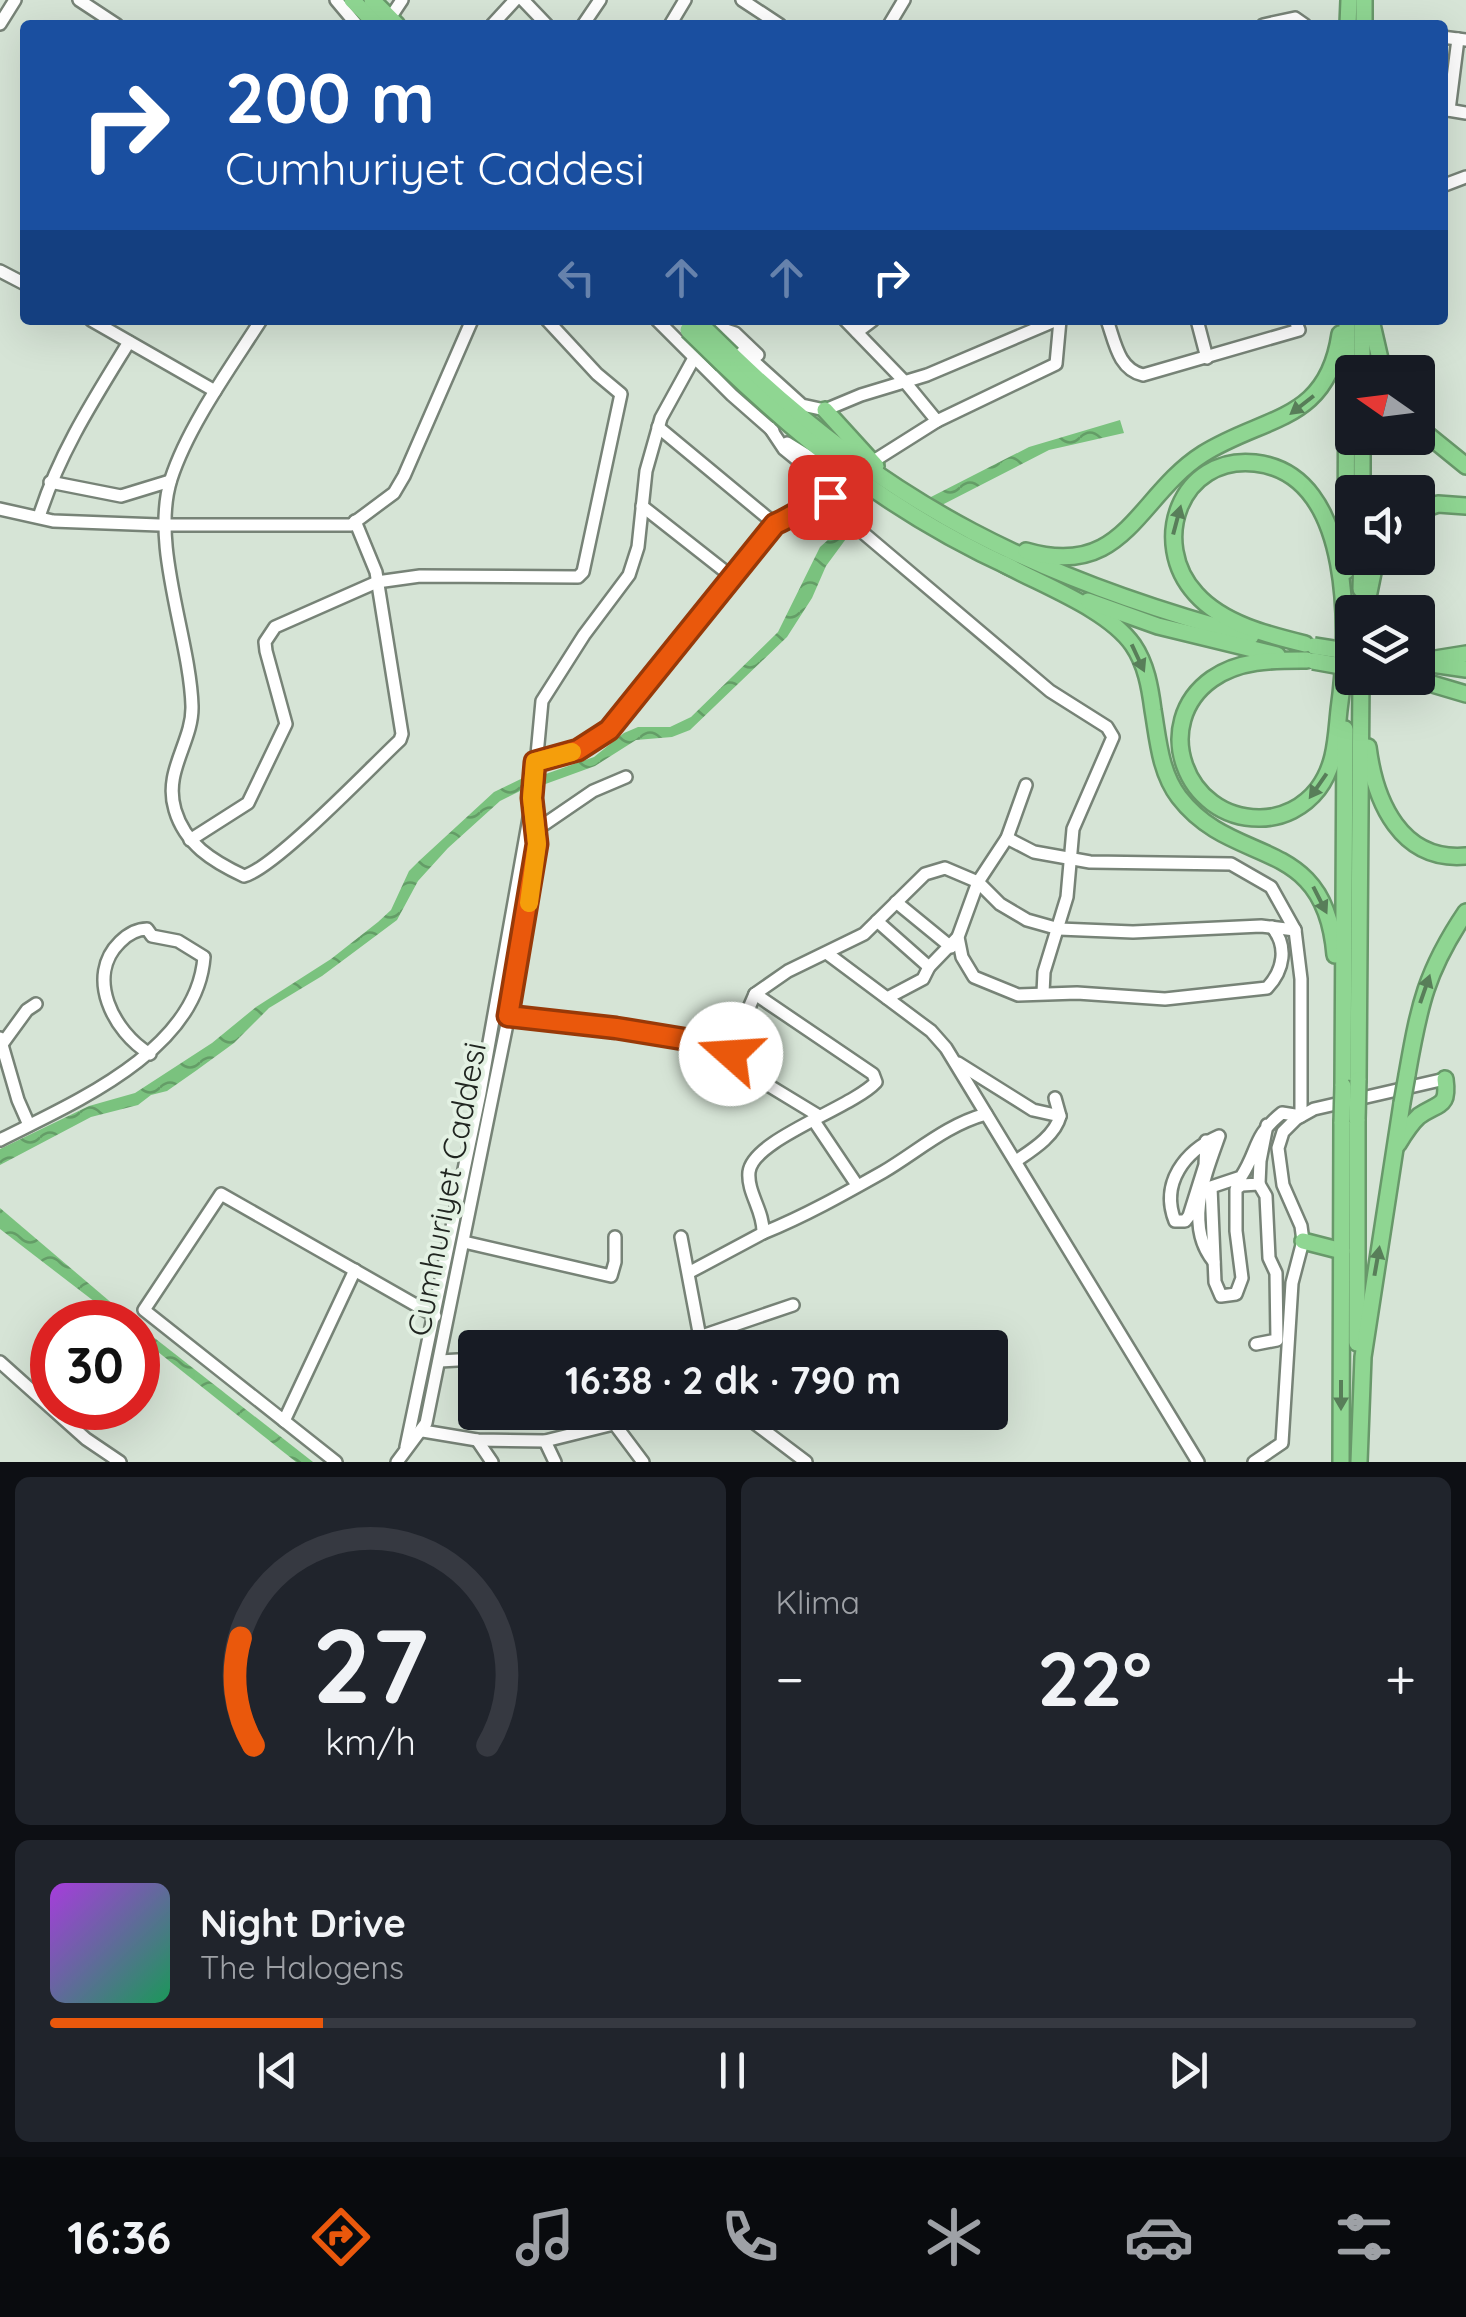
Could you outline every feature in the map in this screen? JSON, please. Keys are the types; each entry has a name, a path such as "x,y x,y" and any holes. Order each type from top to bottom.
{"highway":[{"path":"352,0 383,20"},
{"path":"692,325 844,471 885,500 1096,613 1118,629 1132,643 1142,662 1163,763 1178,796 1212,825 1295,868 1320,896 1330,918 1348,1081 1357,1462"},
{"path":"966,529 1047,557 1072,558 1113,542 1202,454 1288,416 1312,398 1333,364 1343,325"},
{"path":"1344,325 1349,595"},
{"path":"1362,325 1362,355"},
{"path":"1372,325 1378,355"},
{"path":"728,359 899,490 966,529 1060,574 1163,612 1310,653"},
{"path":"820,409 899,490"},
{"path":"1435,441 1466,466"},
{"path":"1310,653 1216,611 1182,577 1174,555 1172,532 1177,510 1189,490 1219,468 1237,463 1275,468 1306,488 1328,526 1342,595"},
{"path":"1435,505 1466,506"},
{"path":"1004,564 1158,626 1244,648 1335,657"},
{"path":"1310,653 1231,668 1197,693 1186,712 1180,736 1181,756 1198,792 1233,815 1276,817 1312,798 1332,762 1344,695"},
{"path":"1435,658 1466,654"},
{"path":"1435,663 1466,669"},
{"path":"1435,680 1466,684"},
{"path":"1435,684 1466,694"},
{"path":"1348,1081 1350,695"},
{"path":"1348,1081 1360,695"},
{"path":"1363,695 1369,758 1385,811 1397,830 1433,854 1466,856"},
{"path":"1357,1462 1363,1357 1406,1075 1426,981 1466,912"},
{"path":"1394,1152 1417,1118 1442,1104 1446,1079"},
{"path":"1340,1462 1342,1252 1350,1120"},
{"path":"1304,1240 1342,1252"}],"street":[{"path":"0,24 15,0"},
{"path":"79,0 109,20"},
{"path":"336,0 353,20"},
{"path":"497,20 515,0"},
{"path":"523,0 542,20"},
{"path":"749,2 761,20"},
{"path":"1448,100 1462,39"},
{"path":"100,325 215,392"},
{"path":"258,325 215,392 170,482 165,525 192,706 171,790 181,827 190,840 224,867 244,876 255,873 402,734 377,582 356,521"},
{"path":"0,509 39,517 165,525 350,525 394,493 470,325"},
{"path":"190,840 248,803 286,724 266,652 268,634 275,628 377,582 420,576 578,577 583,572 621,394 552,325"},
{"path":"662,325 770,428 816,461 844,471"},
{"name":"Cumhuriyet Caddesi","path":"397,1462 422,1431 440,1360 508,1016 535,866 532,798 545,694 629,574 638,547 646,470 658,427 710,325"},
{"path":"720,325 735,333 820,409 906,382 1047,325"},
{"path":"849,325 906,382 936,421"},
{"path":"857,332 866,325"},
{"path":"872,462 936,421 1056,364 1059,325"},
{"path":"1109,325 1121,361 1130,372 1143,375 1207,358 1297,325"},
{"path":"1198,325 1207,358"},
{"path":"39,517 68,443 129,342"},
{"path":"658,427 775,524"},
{"path":"770,428 778,443 827,484 861,531 1050,690 1107,727 1113,736 1073,830 1073,858 1059,929 1044,972 1043,993"},
{"path":"50,482 121,496 170,482"},
{"path":"535,762 578,750 609,730 775,524 815,500 835,495"},
{"path":"642,506 731,576"},
{"path":"536,830 592,791 626,777"},
{"path":"887,998 923,979 953,940 978,882 1007,838 1026,785"},
{"path":"406,1448 436,1316 507,953 532,798"},
{"path":"1007,838 1034,852 1114,863 1231,864 1271,887 1296,930 1300,955 1302,1116"},
{"path":"857,1185 816,1118 735,1065 732,1047 755,994 788,971 864,934 925,874 945,868 978,882 1000,904 1027,920 1059,929 1296,930"},
{"path":"896,902 953,940 974,977 1018,995 1165,999 1267,988 1283,960 1281,938 1272,927"},
{"path":"876,921 929,967"},
{"path":"0,1140 150,1054 195,996 204,957 178,941 152,936 148,929 126,936 112,950 102,979 104,993 125,1030 150,1054"},
{"path":"828,954 931,1031 956,1062 1198,1462"},
{"path":"755,994 873,1074 876,1082 865,1094 816,1118 752,1160 749,1184 762,1218 763,1233"},
{"path":"28,1125 1,1044 36,1004"},
{"path":"508,1016 732,1047"},
{"path":"956,1062 1033,1110 1060,1116"},
{"path":"1254,1462 1282,1444 1292,1283 1304,1240 1277,1161 1283,1132 1314,1109 1446,1079"},
{"path":"1016,1161 1057,1125 1060,1116 1055,1098"},
{"path":"690,1272 810,1213 882,1173 934,1137 986,1114"},
{"path":"1259,1184 1242,1184 1236,1189 1242,1278 1236,1294 1221,1296 1215,1282 1211,1187 1242,1178 1255,1142 1267,1125 1282,1114 1302,1116"},
{"path":"1256,1344 1277,1340 1276,1273 1269,1258 1266,1196 1259,1184 1267,1125"},
{"path":"1206,1142 1195,1204 1185,1221 1175,1221 1170,1209 1173,1181 1180,1163 1206,1142 1219,1136 1202,1193 1198,1232 1204,1250 1214,1262"},
{"path":"336,1462 144,1310 221,1194 436,1316"},
{"path":"464,1242 610,1276 615,1262 615,1236"},
{"path":"681,1238 699,1330"},
{"path":"284,1421 355,1270"},
{"path":"731,1330 793,1305"},
{"path":"440,1360 458,1359"},
{"path":"0,1362 86,1439 120,1462"},
{"path":"422,1431 476,1440 545,1441 597,1430"},
{"path":"619,1430 644,1462"},
{"path":"764,1430 806,1462"},
{"path":"476,1440 492,1462"},
{"path":"545,1441 555,1462"}],"water":[{"path":"1120,420 1124,433 1049,450 938,507 927,499 1029,447"},
{"path":"848,522 854,528 826,566 812,598 787,637 690,730 672,737 636,740 595,766 540,786 540,776 594,757 624,733 638,727 670,727 691,717 778,632 820,547"},
{"path":"529,775 528,787 500,801 448,848 418,881 397,920 322,976 269,1008 234,1043 167,1091 151,1095 138,1105 91,1117 0,1165 0,1149 89,1106 135,1093 331,959 391,910 409,871 419,861 494,792"},
{"path":"0,1208 108,1300 92,1300 0,1229"},
{"path":"160,1342 313,1462 296,1462 160,1354"}],"slow traffic":[{"path":"529,903 537,844 532,798 535,762 572,752"}],"route":[{"path":"731,1054 732,1047 656,1034 508,1016 535,866 535,762 578,750 609,730 775,524 815,500 830,497"}]}
